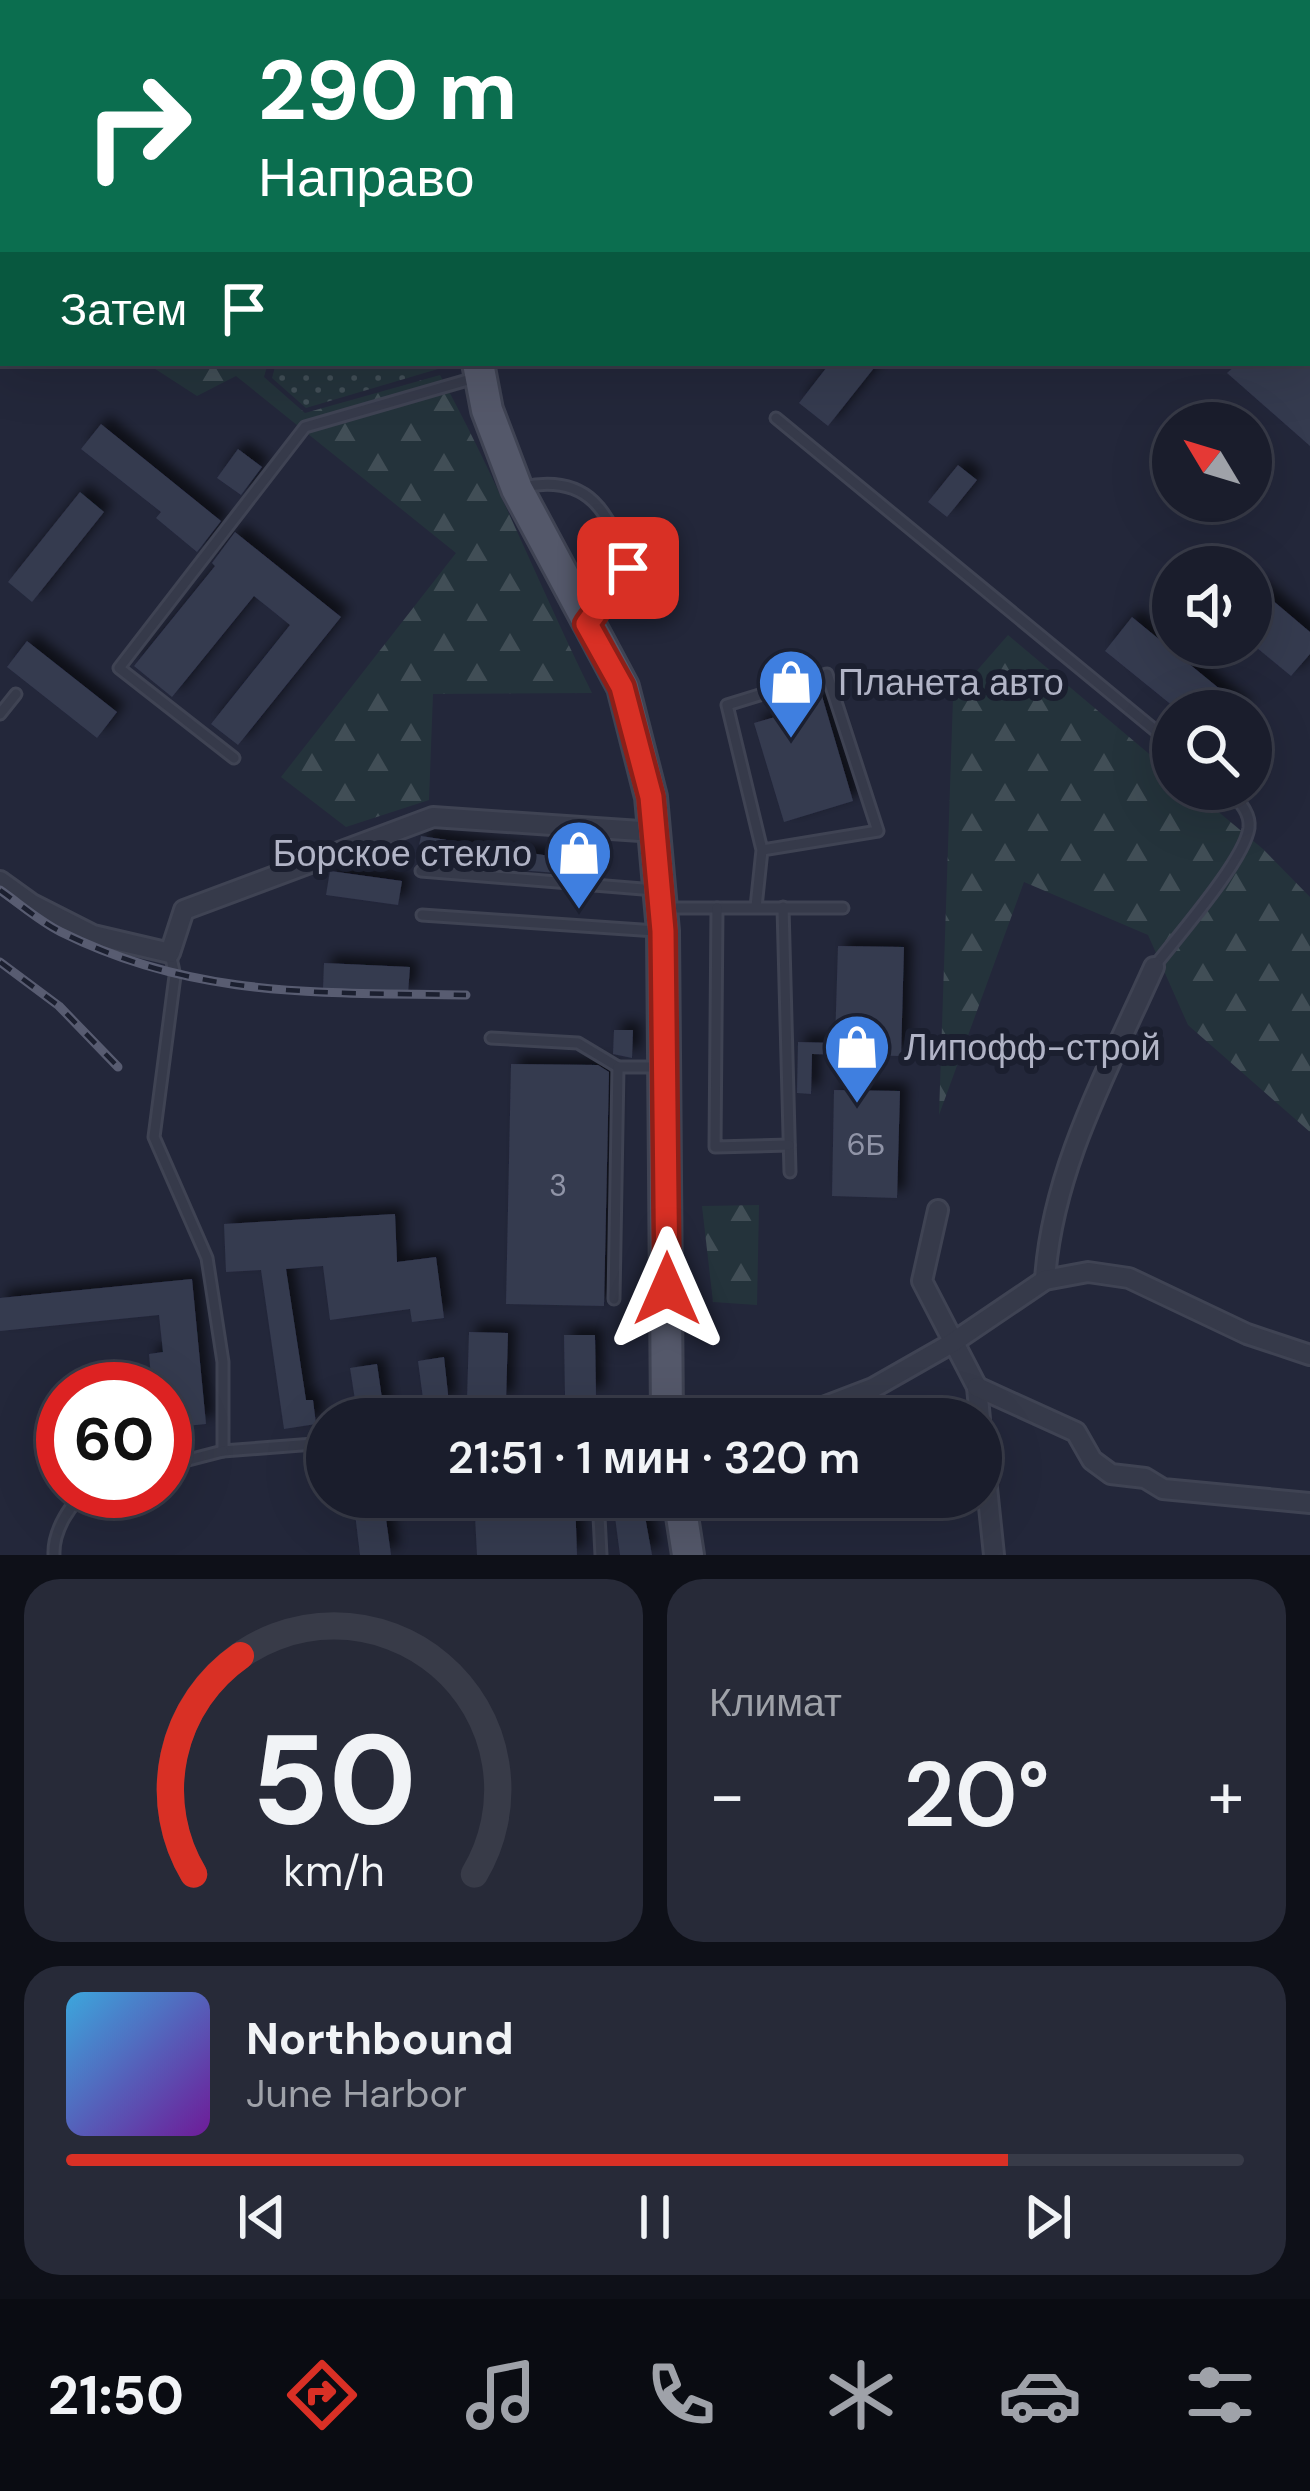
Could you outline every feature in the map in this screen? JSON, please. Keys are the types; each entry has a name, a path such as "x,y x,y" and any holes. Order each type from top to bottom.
{"main road":[{"path":"480,369 488,410 517,489 622,687 651,797 661,910 666,1066 664,1398"},
{"path":"682,1518 688,1555"}],"street":[{"path":"0,881 32,904 93,935 170,953 184,910 433,817 656,832"},
{"path":"1045,1280 1047,1244 1072,1150 1154,968"},
{"path":"938,1210 922,1281 977,1398"},
{"path":"848,1398 952,1343 1045,1280 1088,1272 1129,1278 1247,1334 1310,1355"},
{"path":"976,1387 1076,1432 1092,1460 1111,1474 1145,1478 1163,1489 1310,1503"},
{"path":"990,1518 994,1555"}],"lane":[{"path":"234,758 119,668 305,427 480,369"},
{"path":"776,418 1152,728"},
{"path":"517,489 549,482 593,497 615,529 628,568 587,624"},
{"path":"756,907 762,850 727,705 827,674 878,830 762,850"},
{"path":"0,714 16,694"},
{"path":"1154,968 1232,865 1250,826 1245,810"},
{"path":"422,871 661,910"},
{"path":"718,908 715,1147 789,1145"},
{"path":"783,908 790,1172"},
{"path":"422,915 843,908"},
{"path":"170,953 175,976 154,1137 206,1258 223,1362 223,1451"},
{"path":"491,1038 578,1043 618,1067 666,1066"},
{"path":"614,1299 618,1067"},
{"path":"192,1459 223,1451 306,1445"},
{"path":"54,1555 53,1538 65,1518"},
{"path":"599,1518 601,1555"}],"green space":[{"path":"151,366 267,366 264,377 305,413 440,375 592,693 433,694 429,800 346,827 281,777 456,553 236,376 197,396"},
{"path":"275,366 438,366 306,408 272,378"},
{"path":"1008,635 1152,756 1152,810 1216,810 1310,897 1310,1132 1188,1025 1148,935 1024,882 939,1115 953,698"},
{"path":"759,1205 757,1305 713,1302 702,1206"}],"building":[{"path":"828,366 876,366 828,426 799,403"},
{"path":"1235,366 1310,366 1310,446 1272,413 1272,402 1260,402 1227,373"},
{"path":"101,424 221,521 197,552 156,518 161,512 81,449"},
{"path":"238,449 262,467 241,495 217,478"},
{"path":"958,465 977,480 947,517 928,502"},
{"path":"80,492 104,512 32,602 8,582"},
{"path":"235,532 341,617 238,745 211,724 290,625 254,596 172,697 134,666 215,566 212,563"},
{"path":"1272,600 1310,632 1310,654 1291,676 1272,660"},
{"path":"1132,617 1152,633 1152,666 1192,666 1221,690 1153,690 1105,651"},
{"path":"27,641 117,712 97,738 7,667"},
{"path":"822,696 853,801 784,822 754,723 796,711 794,704"},
{"path":"421,836 601,864 599,876 504,869 417,855"},
{"path":"330,871 402,881 398,905 326,895"},
{"path":"838,946 904,947 901,1056 812,1054 811,1094 797,1093 798,1042 835,1043"},
{"path":"324,963 410,967 408,993 323,989"},
{"path":"614,1030 633,1030 632,1058 613,1054"},
{"path":"511,1064 598,1065 609,1072 604,1306 506,1304"},
{"path":"834,1090 900,1091 897,1198 832,1196"},
{"path":"395,1214 397,1262 436,1257 444,1318 412,1322 410,1309 330,1320 323,1266 286,1269 306,1426 284,1429 261,1270 226,1272 224,1224"},
{"path":"192,1279 206,1424 192,1425 192,1362 150,1362 149,1354 163,1352 159,1315 0,1331 0,1298"},
{"path":"469,1332 508,1333 506,1398 467,1398"},
{"path":"564,1335 595,1335 596,1396 565,1396"},
{"path":"444,1357 448,1398 423,1398 418,1361"},
{"path":"377,1364 382,1398 355,1398 350,1368"},
{"path":"356,1518 386,1518 391,1555 360,1555"},
{"path":"475,1518 576,1518 577,1555 477,1555"},
{"path":"615,1518 645,1518 652,1555 620,1555"}],"railway":[{"path":"0,890 61,932 161,970 259,988 466,995"},
{"path":"0,962 59,1006 118,1067"}],"place":[{"name":"Планета авто","path":"791,741"},
{"name":"Борское стекло","path":"579,912"},
{"name":"Липофф-строй","path":"857,1106"}],"route":[{"path":"628,568 587,624 622,687 656,832 666,1055 667,1289"}]}
